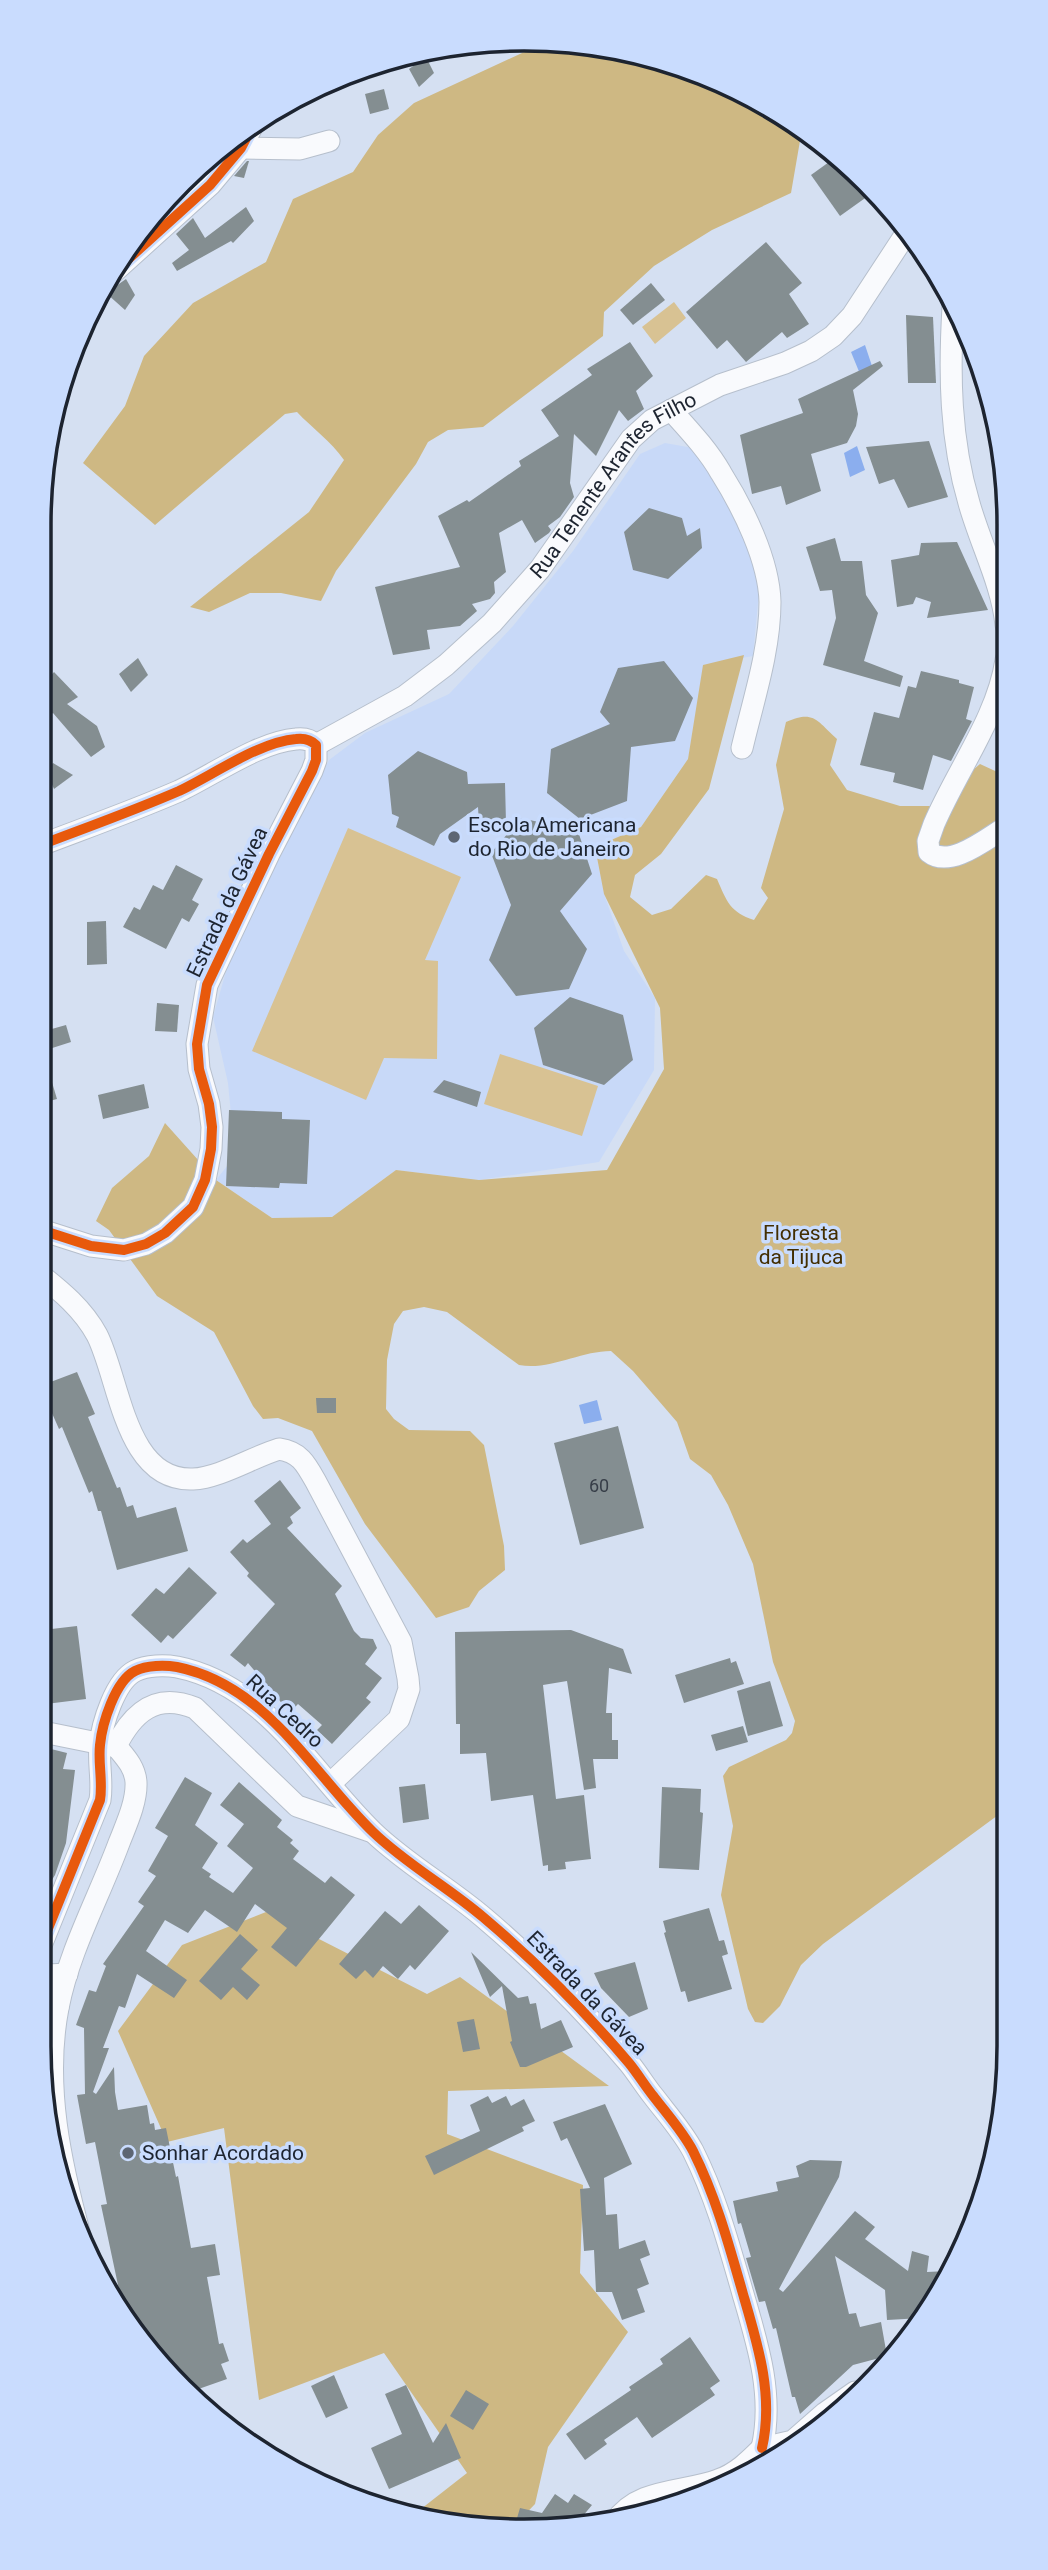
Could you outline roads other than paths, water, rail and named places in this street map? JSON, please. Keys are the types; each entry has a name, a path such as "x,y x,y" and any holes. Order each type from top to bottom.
{"street":[{"path":"241,149 300,149 329,141"},
{"path":"140,248 210,185 244,143"},
{"name":"Rua Tenente Arantes Filho","path":"316,745 405,696 446,665 492,623 540,569 631,439 652,420 720,385 785,363 811,351 833,335 852,316 901,239"},
{"path":"952,324 950,378 952,418 959,464 997,594"},
{"path":"671,410 721,472 756,543 766,571 770,601 766,642 742,748"},
{"path":"997,692 934,824 928,841 929,852 936,858 948,858 964,852 997,832"},
{"path":"51,841 179,790 240,758 295,738 316,745"},
{"name":"Estrada da Gávea","path":"51,1233 91,1246 124,1250 146,1244 165,1233 193,1207 205,1180 211,1149 212,1126 197,1044 207,985 312,771 316,760 316,745"},
{"path":"51,1285 83,1313 96,1334 107,1357 113,1386 140,1449 161,1473 175,1479 196,1479 279,1449 293,1451 312,1474 401,1642 409,1689 399,1719 331,1783"},
{"name":"Rua Cedro","path":"51,1921 100,1800 112,1700 124,1681 135,1671 152,1666 171,1666 193,1670 228,1684 296,1745 331,1783"},
{"name":"Estrada da Gávea","path":"108,1745 139,1711 166,1701 180,1702 195,1708 297,1806 373,1832"},
{"path":"51,1734 108,1745 132,1766 136,1781 135,1796 116,1852 67,1974 58,2008 51,2056"},
{"name":"Estrada da Gávea","path":"331,1783 373,1832 484,1918 541,1969 629,2064 691,2148 726,2232 762,2367 767,2402 762,2448"},
{"path":"51,1975 67,1974"},
{"path":"51,1997 58,2008"},
{"path":"744,2465 762,2448 779,2444"},
{"path":"627,2507 641,2498 703,2484"}],"water":[{"path":"865,345 874,372 860,374 851,352"},
{"path":"857,446 865,470 850,477 844,453"},
{"path":"597,1400 602,1420 584,1424 579,1405"}],"place":[{"name":"Escola Americana do Rio de Janeiro","path":"454,837"},
{"name":"Sonhar Acordado","path":"128,2153"}],"park label":[{"name":"Floresta da Tijuca","path":"801,1245"}]}
